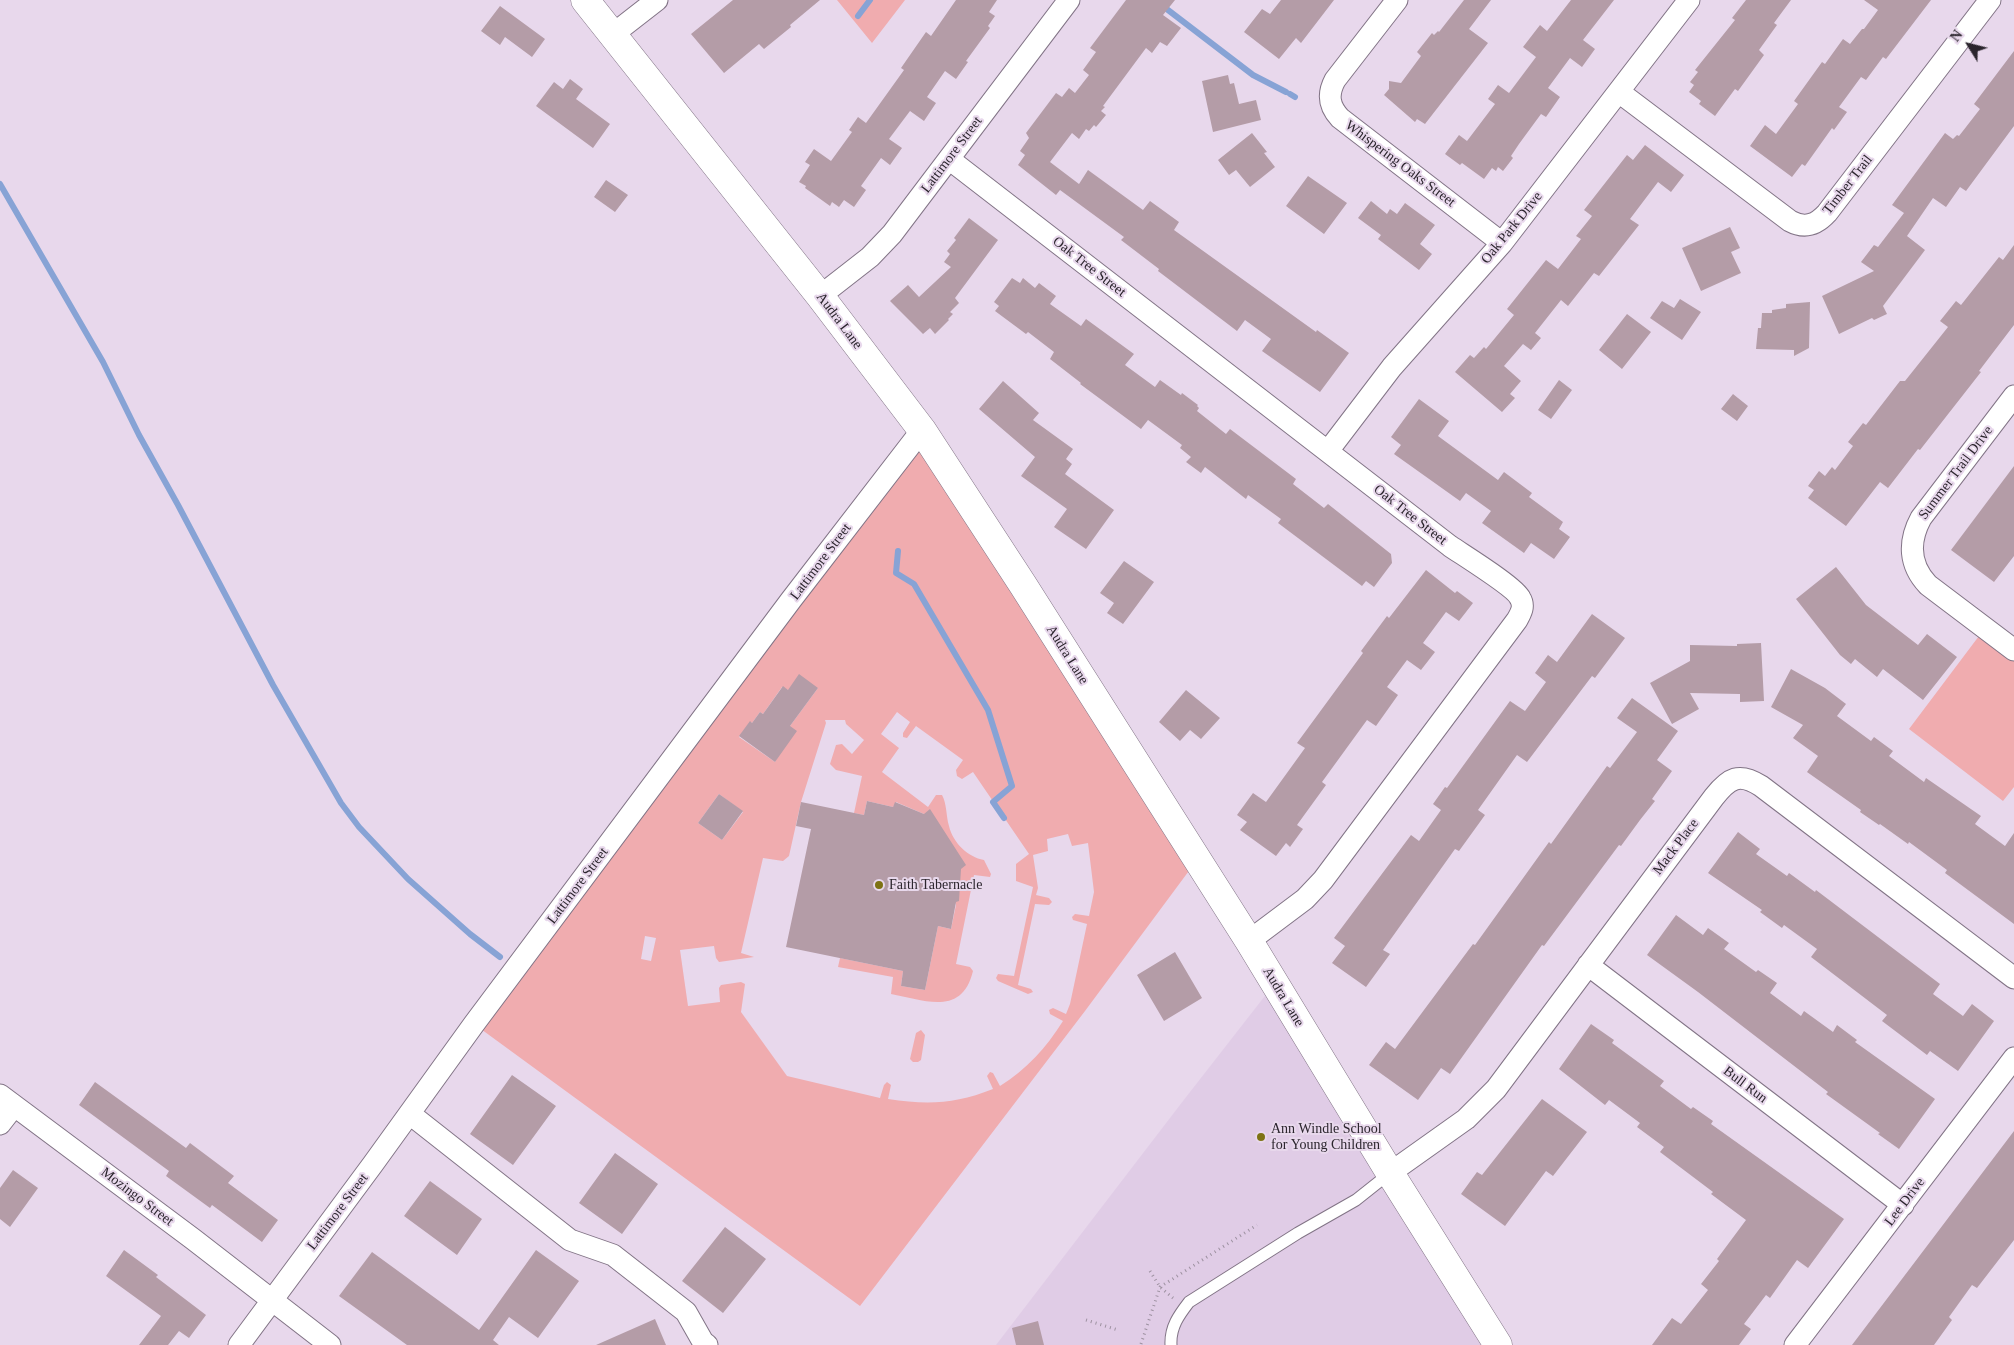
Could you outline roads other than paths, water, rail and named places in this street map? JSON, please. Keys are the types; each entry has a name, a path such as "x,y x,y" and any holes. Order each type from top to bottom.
{"street":[{"name":"Audra Lane","path":"584,0 820,296 922,430 1023,585 1249,941 1390,1173 1498,1345"},
{"path":"612,35 657,0"},
{"name":"Lattimore Street","path":"820,296 881,246 903,220 1069,0"},
{"name":"Whispering Oaks Street","path":"1396,0 1335,80 1330,94 1332,108 1340,118 1502,243"},
{"name":"Oak Park Drive","path":"1328,451 1392,367 1502,243 1689,0"},
{"name":"Timber Trail","path":"1619,92 1790,221 1803,226 1810,226 1827,213 1990,0"},
{"name":"Oak Tree Street","path":"949,159 1450,546 1516,593 1522,600 1522,610 1513,626 1323,880 1304,899 1249,941"},
{"name":"Summer Trail Drive","path":"2014,396 1921,518 1913,536 1912,555 1918,572 1928,585 2014,650"},
{"name":"Lattimore Street","path":"239,1345 410,1114 474,1024 721,694 922,430"},
{"name":"Mack Place","path":"1390,1173 1466,1120 1486,1100 1505,1078 1719,790 1730,781 1742,777 1761,786 2014,978"},
{"name":"Bull Run","path":"1588,965 1903,1205"},
{"name":"Lee Drive","path":"1795,1345 2014,1058"},
{"path":"0,1124 7,1100"},
{"name":"Mozingo Street","path":"7,1100 193,1239 330,1345"},
{"path":"410,1114 570,1240 613,1255 620,1260 686,1312 702,1342 707,1345"}],"lane":[{"path":"1171,1345 1176,1319 1189,1302 1298,1233 1356,1200 1390,1173"}],"waterway":[{"path":"858,16 870,0"},
{"path":"1155,0 1253,75 1286,92"},
{"path":"1290,94 1295,97"},
{"path":"0,184 103,362 139,435 273,685 341,803 359,827 408,879 470,934 500,957"},
{"path":"898,551 896,573 914,584 988,710 1012,786 993,802 1004,818"}],"place":[{"name":"Faith Tabernacle","path":"879,885"},
{"name":"Ann Windle School for Young Children","path":"1261,1137"}]}
